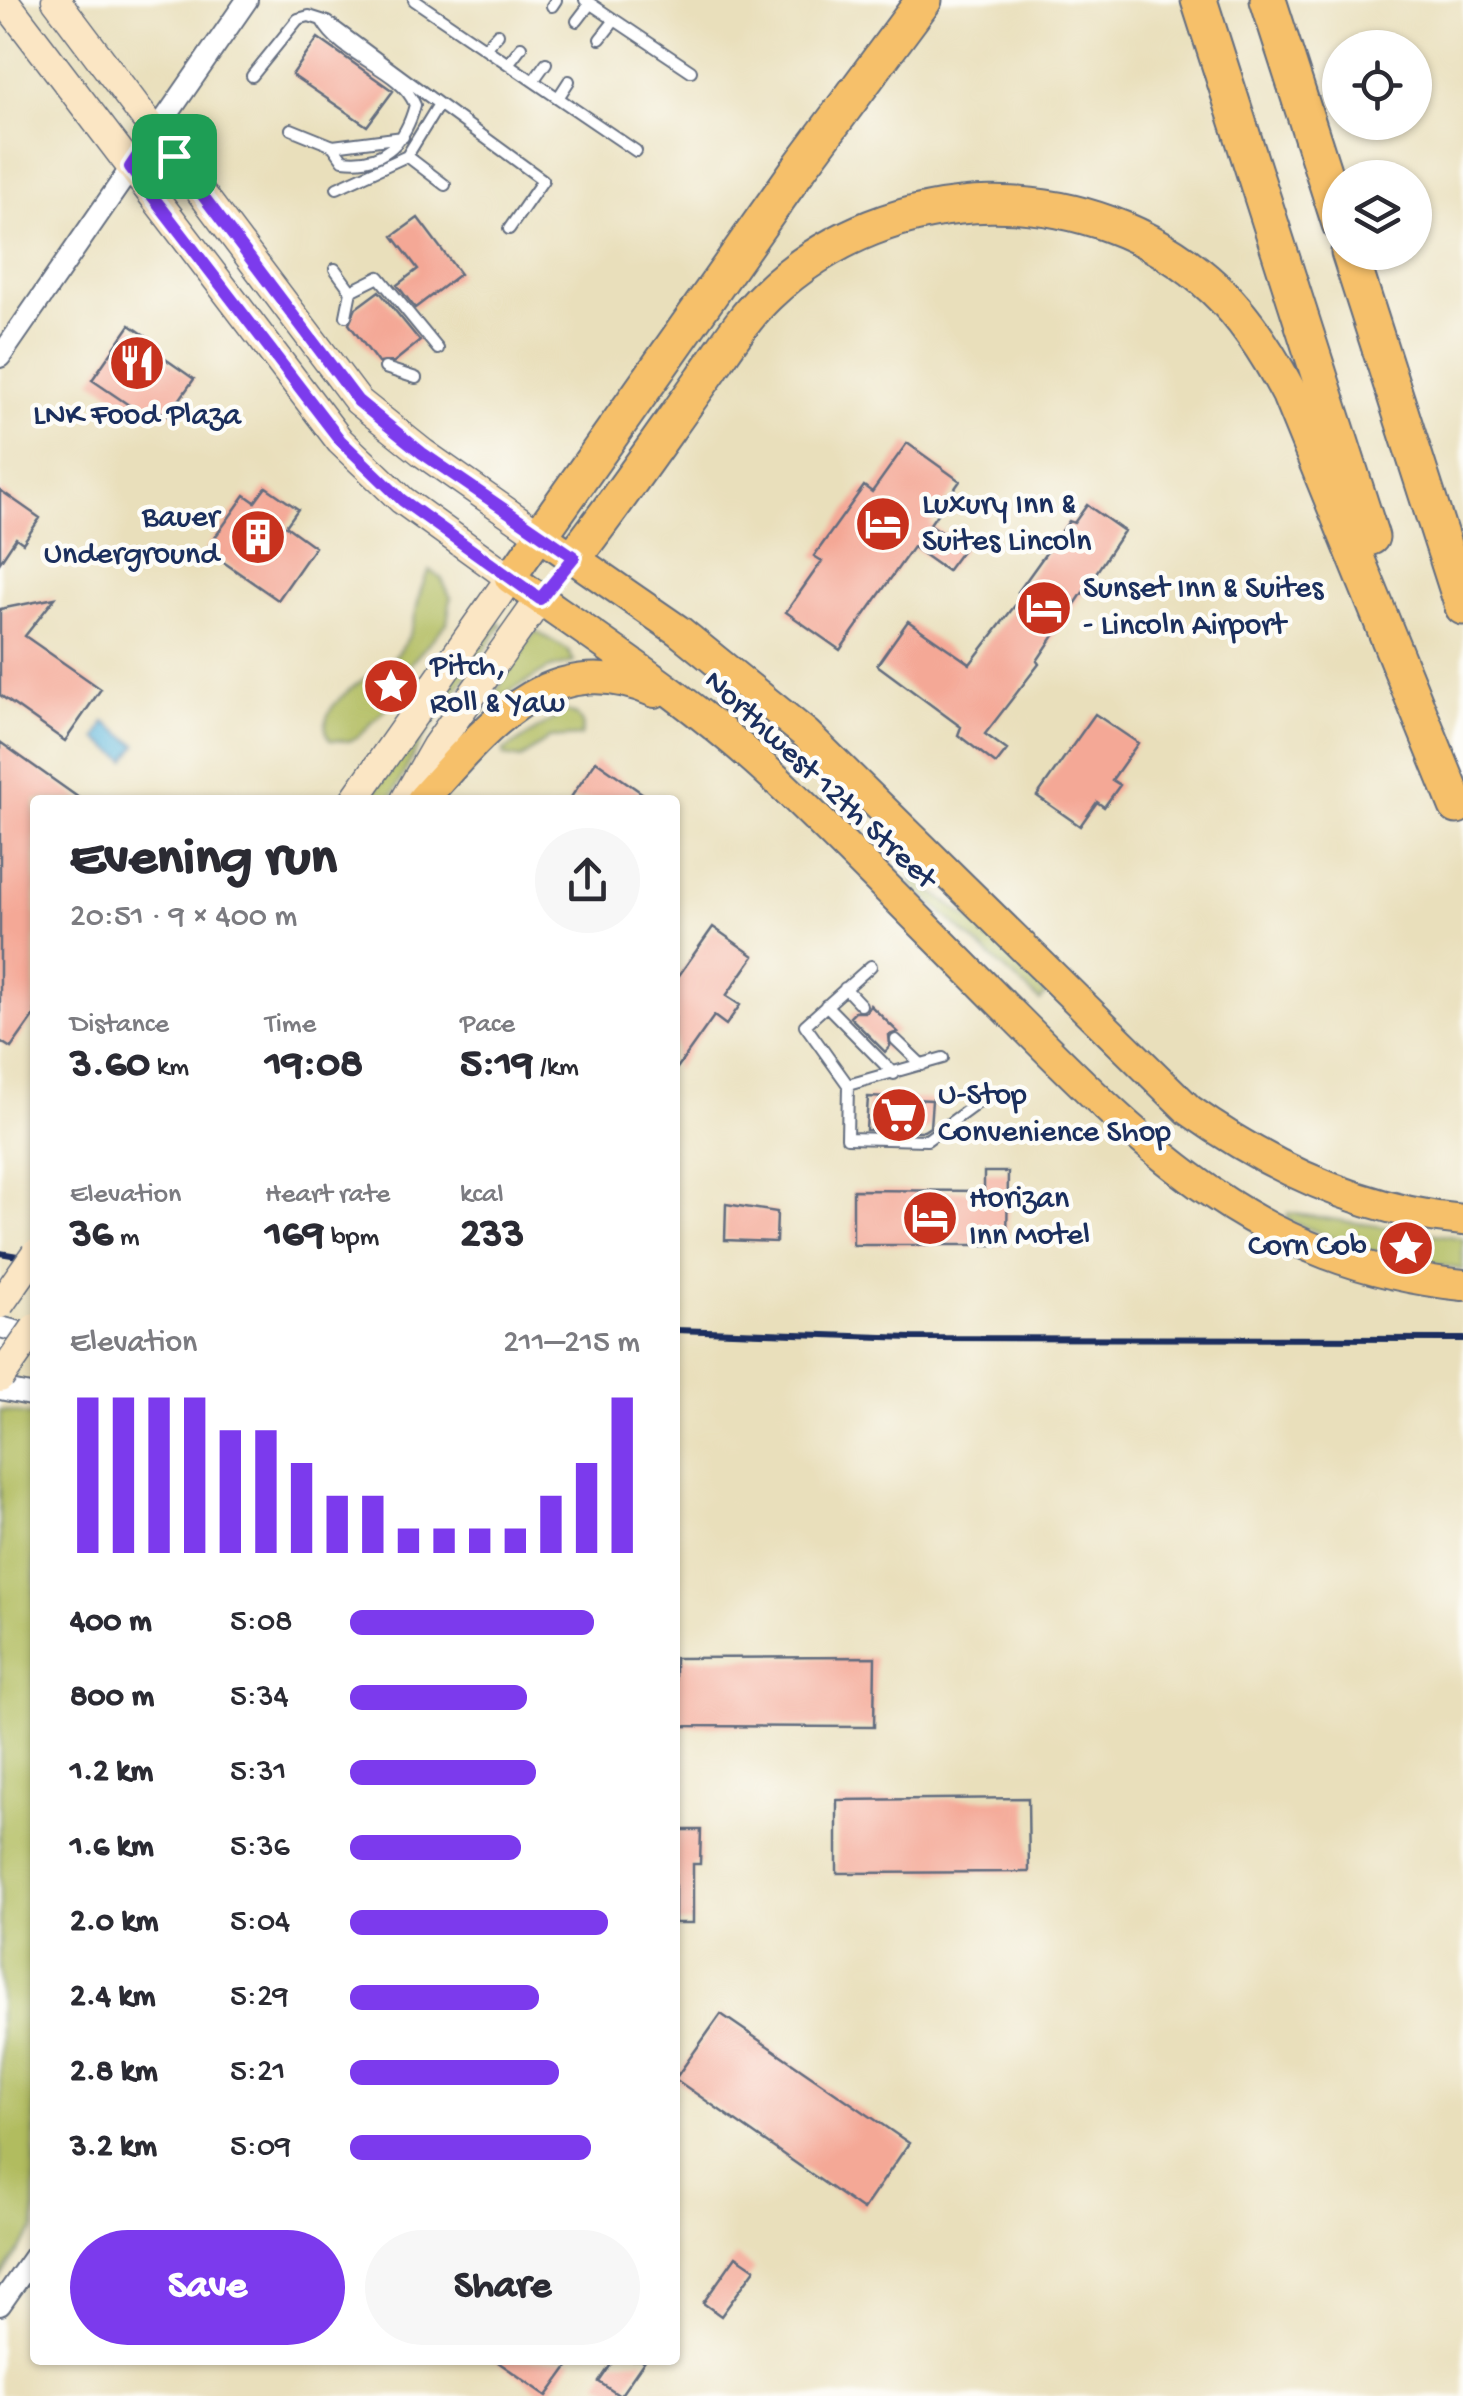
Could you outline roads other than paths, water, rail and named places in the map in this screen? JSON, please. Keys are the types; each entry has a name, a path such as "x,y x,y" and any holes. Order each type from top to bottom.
{"highway":[{"path":"540,534 800,167 924,0"},
{"path":"1199,0 1460,815"},
{"path":"1268,0 1322,168"},
{"path":"574,557 744,322 797,270 866,230 948,206 1034,204 1097,218 1156,245 1189,266 1216,290 1268,355 1290,393 1460,815"},
{"path":"1355,270 1463,608"}],"main road":[{"name":"Northwest 12th Street","path":"4,0 340,440 402,500 690,706 774,778 1166,1162 1249,1217 1320,1251 1384,1272 1463,1285"},
{"name":"Northwest 12th Street","path":"56,0 358,401 422,453 679,631 806,734 1190,1110 1252,1152 1326,1187 1404,1210 1463,1220"},
{"path":"358,795 540,534"},
{"path":"408,795 436,746 574,557"},
{"path":"427,795 504,715 540,691 566,681 597,676 626,680 690,706"},
{"path":"0,1304 30,1261"},
{"path":"0,1378 30,1335"}],"street":[{"path":"0,357 248,0"},
{"path":"0,1327 30,1335"},
{"path":"0,1389 30,1395"},
{"path":"0,2305 30,2262"}],"lane":[{"path":"422,2 636,152"},
{"path":"578,21 588,2 691,71"},
{"path":"252,76 298,19 310,16 322,20 544,180 509,229"},
{"path":"322,20 332,39 412,98 415,105 403,138 386,154 371,160 343,160 333,146"},
{"path":"600,39 615,20"},
{"path":"485,48 498,34"},
{"path":"508,64 521,47"},
{"path":"533,81 546,63"},
{"path":"558,98 569,81"},
{"path":"337,188 407,156 439,104"},
{"path":"292,129 333,146 403,138"},
{"path":"407,156 445,185"},
{"path":"334,269 351,291 346,316"},
{"path":"351,291 379,277 416,327 438,349"},
{"path":"386,368 416,378"},
{"path":"871,966 805,1025 848,1085 847,1138 927,1140 976,1104"},
{"path":"844,988 861,1006"},
{"path":"826,1005 894,1074"},
{"path":"896,1040 922,1066"},
{"path":"848,1085 943,1058"}],"water":[{"path":"105,722 137,745 126,760 97,739"}],"railway":[{"path":"0,1253 30,1258"},
{"path":"680,1330 912,1338 1463,1339"}],"place":[{"name":"LNK Food Plaza","path":"137,363"},
{"name":"Luxury Inn & Suites Lincoln","path":"883,524"},
{"name":"Bauer Underground","path":"258,537"},
{"name":"Sunset Inn & Suites - Lincoln Airport","path":"1044,608"},
{"name":"Pitch, Roll & Yaw","path":"391,686"},
{"name":"U-Stop Convenience Shop","path":"899,1115"},
{"name":"Horizan Inn Motel","path":"930,1218"},
{"name":"Corn Cob","path":"1406,1248"}]}
